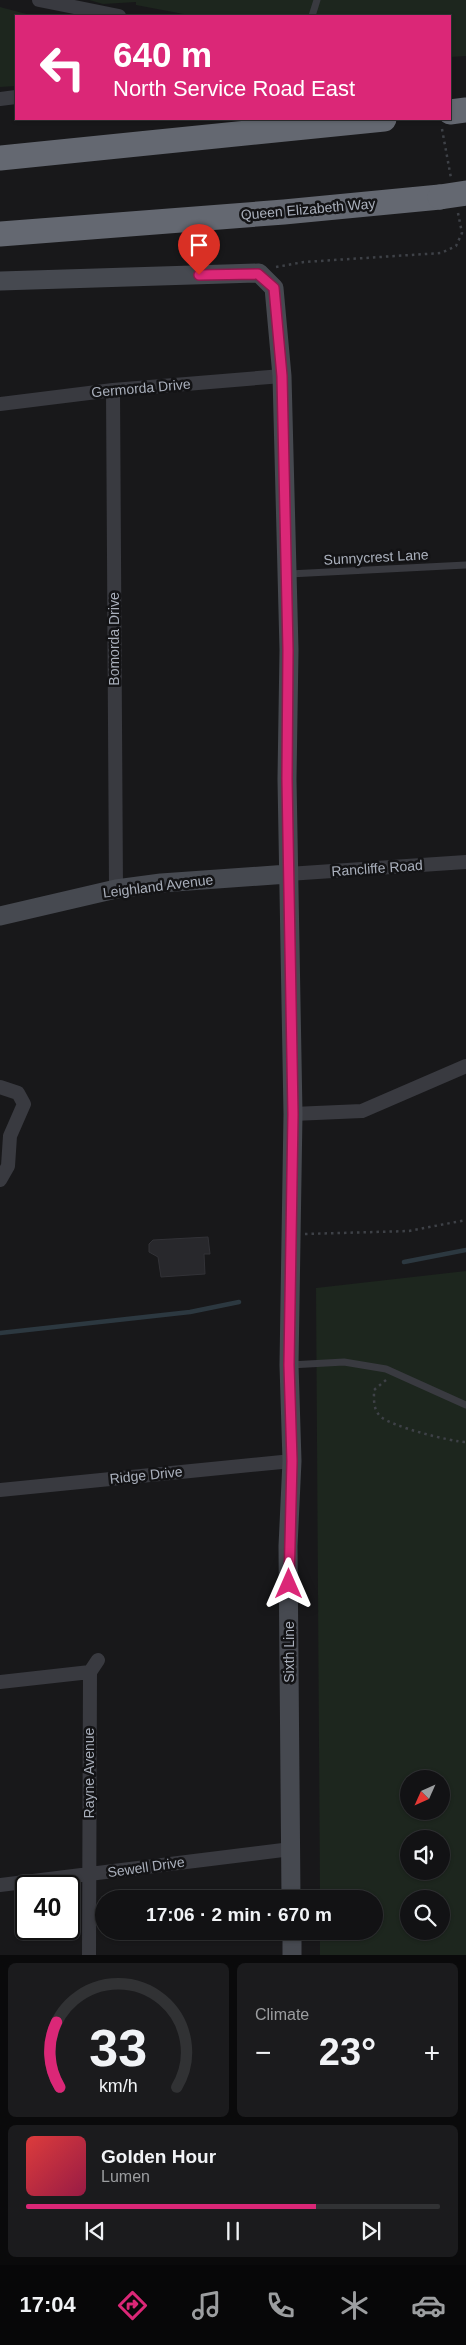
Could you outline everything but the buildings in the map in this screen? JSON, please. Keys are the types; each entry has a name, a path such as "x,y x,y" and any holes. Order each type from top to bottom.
{"highway":[{"path":"451,118 466,110"},
{"path":"0,158 374,120"},
{"name":"Queen Elizabeth Way","path":"0,234 284,212 454,195"}],"street":[{"path":"39,0 114,15"},
{"path":"0,99 15,97"},
{"path":"0,281 258,274"},
{"name":"Sixth Line","path":"258,274 274,288 282,376 287,574 288,874 293,1114 289,1365 292,1461 288,1546 292,1890"},
{"name":"Germorda Drive","path":"0,404 113,390 282,376"},
{"name":"Bomorda Drive","path":"113,390 116,889"},
{"name":"Rancliffe Road","path":"288,874 466,862"},
{"name":"Leighland Avenue","path":"0,916 116,889 161,883 288,874"},
{"path":"293,1114 362,1111 466,1066"},
{"path":"0,1086 18,1093 24,1104 10,1136 8,1166 0,1180"},
{"name":"Ridge Drive","path":"0,1490 292,1461"},
{"name":"Rayne Avenue","path":"0,1682 94,1666 89,1955"},
{"name":"Sewell Drive","path":"0,1885 291,1849"},
{"path":"292,1940 292,1955"}],"lane":[{"path":"312,15 317,0"},
{"name":"Sunnycrest Lane","path":"287,574 466,565"},
{"path":"289,1365 344,1362 386,1369 466,1405"}],"path":[{"path":"258,274 276,267 304,262 440,254 456,246 462,233 454,195 446,120"},
{"path":"291,1235 409,1231 466,1220"},
{"path":"395,1373 374,1390 374,1404 380,1416 395,1426 431,1434 457,1443 466,1442"}],"shaded area":[{"path":"89,0 466,0 466,56 451,57 451,15 189,15 136,5 136,2 103,4"},
{"path":"0,7 30,15 15,15 15,86 0,87"},
{"path":"466,1271 466,1955 320,1955 320,1940 383,1940 383,1890 320,1890 316,1288"}],"waterway":[{"path":"404,1262 466,1250"},
{"path":"0,1333 190,1312 239,1302"}],"route":[{"path":"199,275 258,274 274,288 282,376 288,650 288,895 293,1114 289,1365 292,1461 288,1546 289,1584"}]}
